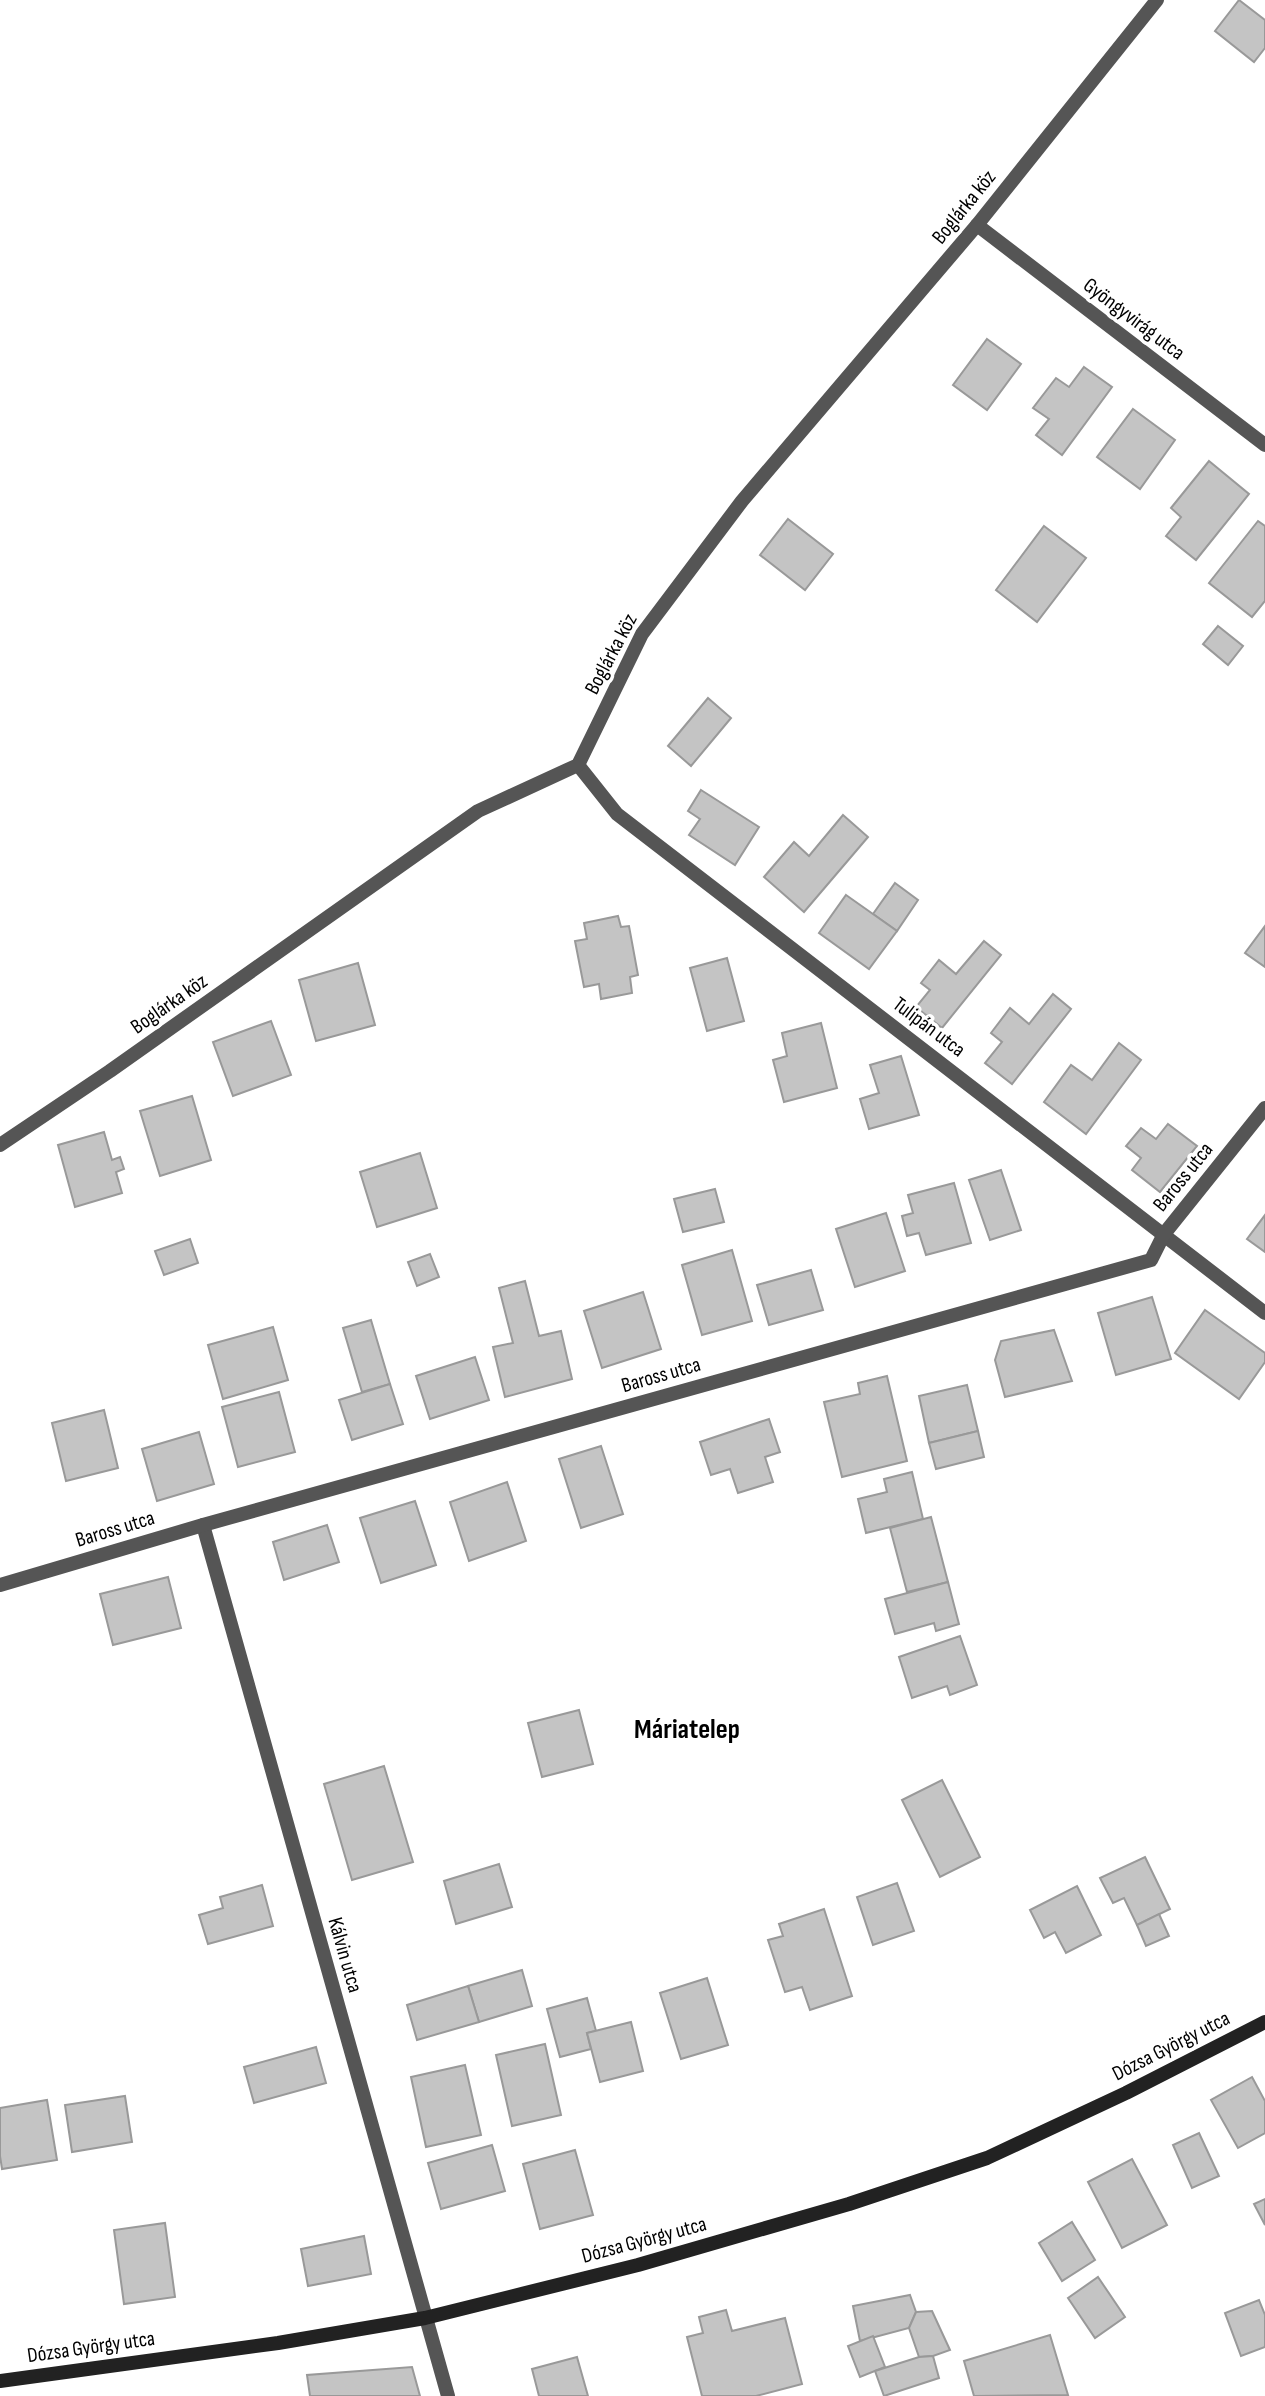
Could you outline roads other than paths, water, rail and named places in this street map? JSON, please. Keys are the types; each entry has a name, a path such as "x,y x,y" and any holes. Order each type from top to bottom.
{"main road":[{"name":"Dózsa György utca","path":"0,2381 278,2343 425,2318 678,2253 849,2204 987,2158 1126,2093 1265,2022"}],"street":[{"name":"Boglárka köz","path":"0,1144 110,1071 478,811 578,765 642,634 742,501 977,225 1157,0"},
{"name":"Gyöngyvirág utca","path":"977,225 1265,445"},
{"name":"Tulipán utca","path":"578,765 617,814 1265,1313"},
{"name":"Baross utca","path":"0,1586 203,1525 1151,1260 1164,1234 1265,1108"},
{"name":"Kálvin utca","path":"203,1525 448,2396"}],"district":[{"name":"Máriatelep","path":"687,1729"}]}
